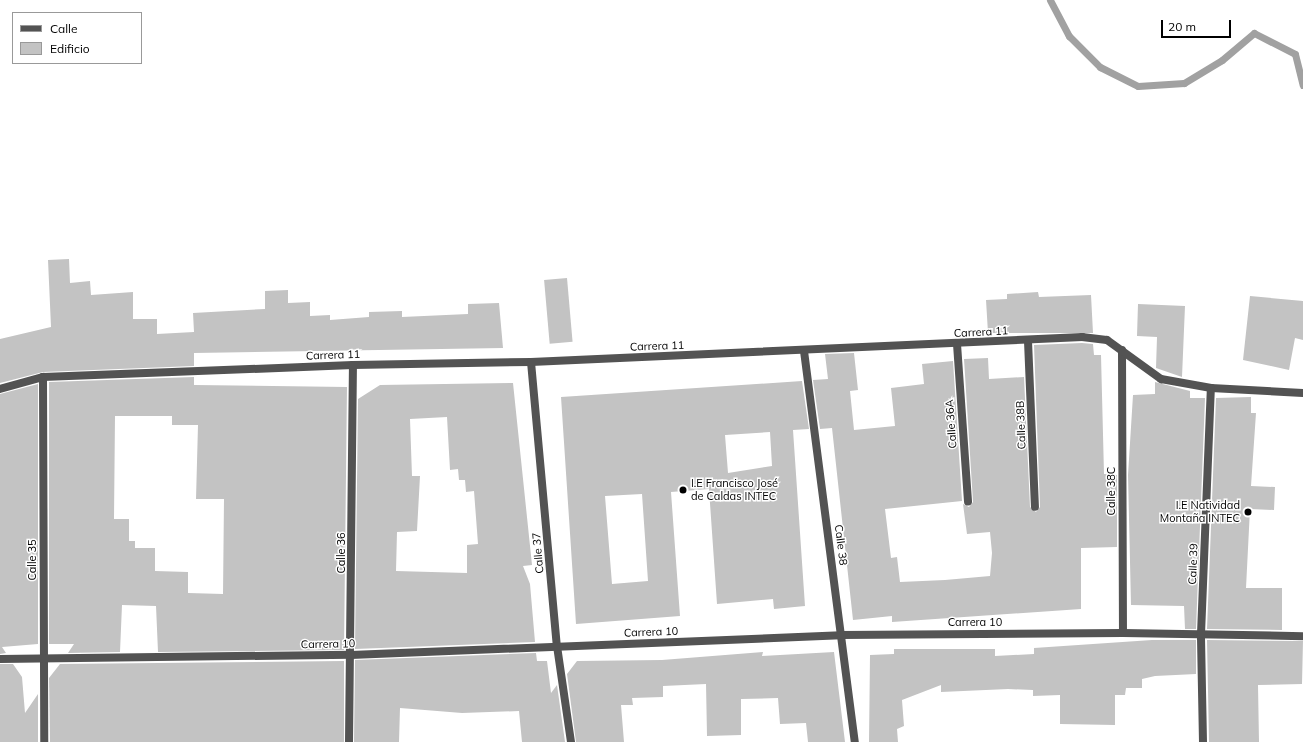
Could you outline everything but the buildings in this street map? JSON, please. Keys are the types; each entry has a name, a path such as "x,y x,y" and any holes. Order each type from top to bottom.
{"street":[{"name":"Carrera 11","path":"0,389 43,377 353,365 531,362 1028,341 1082,337 1107,340 1161,379 1211,388 1303,393"},
{"name":"Calle 38B","path":"1028,341 1035,507"},
{"name":"Calle 36A","path":"957,344 968,502"},
{"name":"Calle 38C","path":"1122,350 1122,633"},
{"name":"Calle 38","path":"804,351 855,742"},
{"name":"Calle 37","path":"531,362 557,646 571,742"},
{"name":"Calle 36","path":"348,742 351,655 353,365"},
{"name":"Calle 35","path":"43,377 44,742"},
{"name":"Calle 39","path":"1203,742 1201,634 1211,388"},
{"name":"Carrera 10","path":"0,659 351,655 841,635 1122,633 1303,636"}],"waterway":[{"path":"1050,0 1069,36 1100,67 1138,86 1184,83 1222,60 1254,33 1295,54 1303,85"}],"place":[{"name":"I.E Francisco José de Caldas INTEC","path":"683,490"},
{"name":"I.E Natividad Montaña INTEC","path":"1248,512"}]}
